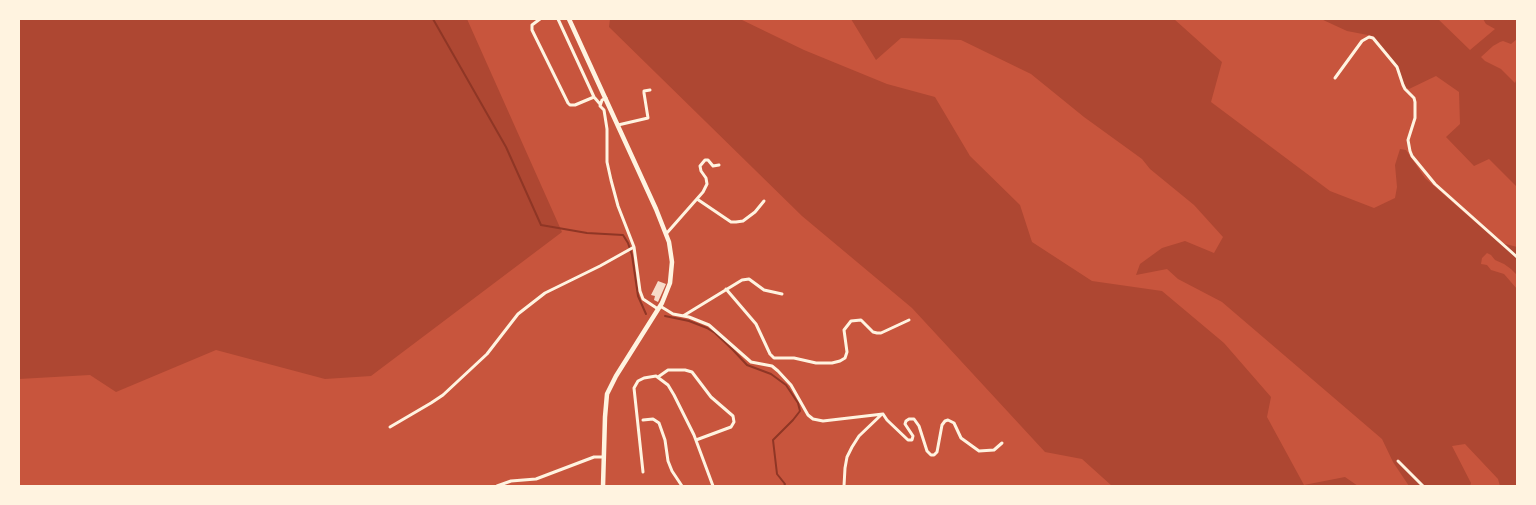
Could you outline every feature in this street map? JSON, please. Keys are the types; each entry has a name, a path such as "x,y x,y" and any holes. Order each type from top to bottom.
{"street":[{"path":"540,19 532,25 532,30 568,103 575,105 594,97"},
{"path":"558,19 594,97 604,110 608,138 608,170 632,248 643,299 673,314 709,325 751,362 772,366 791,385 808,415 813,419 823,420 883,414"},
{"path":"569,19 656,210 671,251 670,283 659,308 616,376 607,394 603,486"},
{"path":"1335,78 1362,41 1373,38 1397,67 1402,85 1414,98 1415,118 1408,140 1412,156 1435,184 1517,257"},
{"path":"618,125 648,118 644,91 650,90"},
{"path":"600,104 606,98"},
{"path":"604,110 610,109"},
{"path":"666,234 697,199 707,184 700,166 705,160 708,160 712,166 720,165"},
{"path":"697,199 731,222 743,221 755,212 764,201"},
{"path":"390,427 444,395 487,354 518,314 545,293 632,248"},
{"path":"683,316 742,280 749,279 764,290 782,294"},
{"path":"726,289 756,324 770,354 774,358 794,358 816,363 840,361 845,358 847,352 844,330 851,321 861,320 873,332 882,333 909,320"},
{"path":"658,377 668,370 692,372 711,397 733,416 734,422 731,427 696,440"},
{"path":"643,472 634,388 638,381 653,376 658,377 668,385 674,395 696,440 713,486"},
{"path":"883,414 908,440 912,440 913,436 906,421 914,419 919,426 927,451 931,455 937,452 942,425 948,420 954,423 961,438 979,451 994,450 1002,443"},
{"path":"844,486 847,456 859,436 883,414"},
{"path":"643,420 653,419 659,423 672,472 682,486"},
{"path":"497,486 511,481 536,479 594,457 604,457"},
{"path":"1398,461 1423,486"}],"shaded area":[{"path":"19,19 467,19 562,232 371,376 325,379 216,350 116,392 90,375 19,379"},
{"path":"610,19 740,19 804,50 887,84 935,97 970,156 1020,205 1032,242 1092,281 1162,291 1224,343 1271,397 1267,417 1304,485 1345,477 1358,486 1112,486 1082,459 1045,452 912,308 802,216 609,27"},
{"path":"851,19 1174,19 1222,62 1211,102 1330,191 1374,208 1395,198 1397,187 1395,165 1400,149 1406,150 1425,178 1498,242 1517,247 1517,275 1487,253 1482,258 1481,264 1487,265 1491,270 1504,274 1517,289 1517,486 1500,486 1498,479 1465,444 1452,446 1471,483 1470,486 1409,486 1393,462 1382,439 1222,302 1178,279 1167,269 1136,275 1140,264 1162,248 1185,241 1214,253 1223,237 1194,205 1150,169 1142,159 1084,117 1031,74 961,40 901,38 876,60"},
{"path":"1321,19 1438,19 1470,50 1495,29 1486,24 1483,19 1517,19 1517,39 1511,44 1503,41 1500,42 1481,57 1501,69 1515,83 1517,78 1517,187 1489,159 1474,166 1446,137 1460,124 1459,92 1436,76 1409,89 1405,87 1398,66 1373,36 1347,31"}],"building":[{"path":"658,281 666,284 658,302 654,300 655,296 651,295"}],"waterway":[{"path":"433,19 506,147 541,225 587,233 623,235 632,255 638,296 646,314"},
{"path":"665,316 689,321 707,328 715,333 747,365 771,374 786,385 798,403 800,411 773,440 777,474 785,484 784,486"}]}
